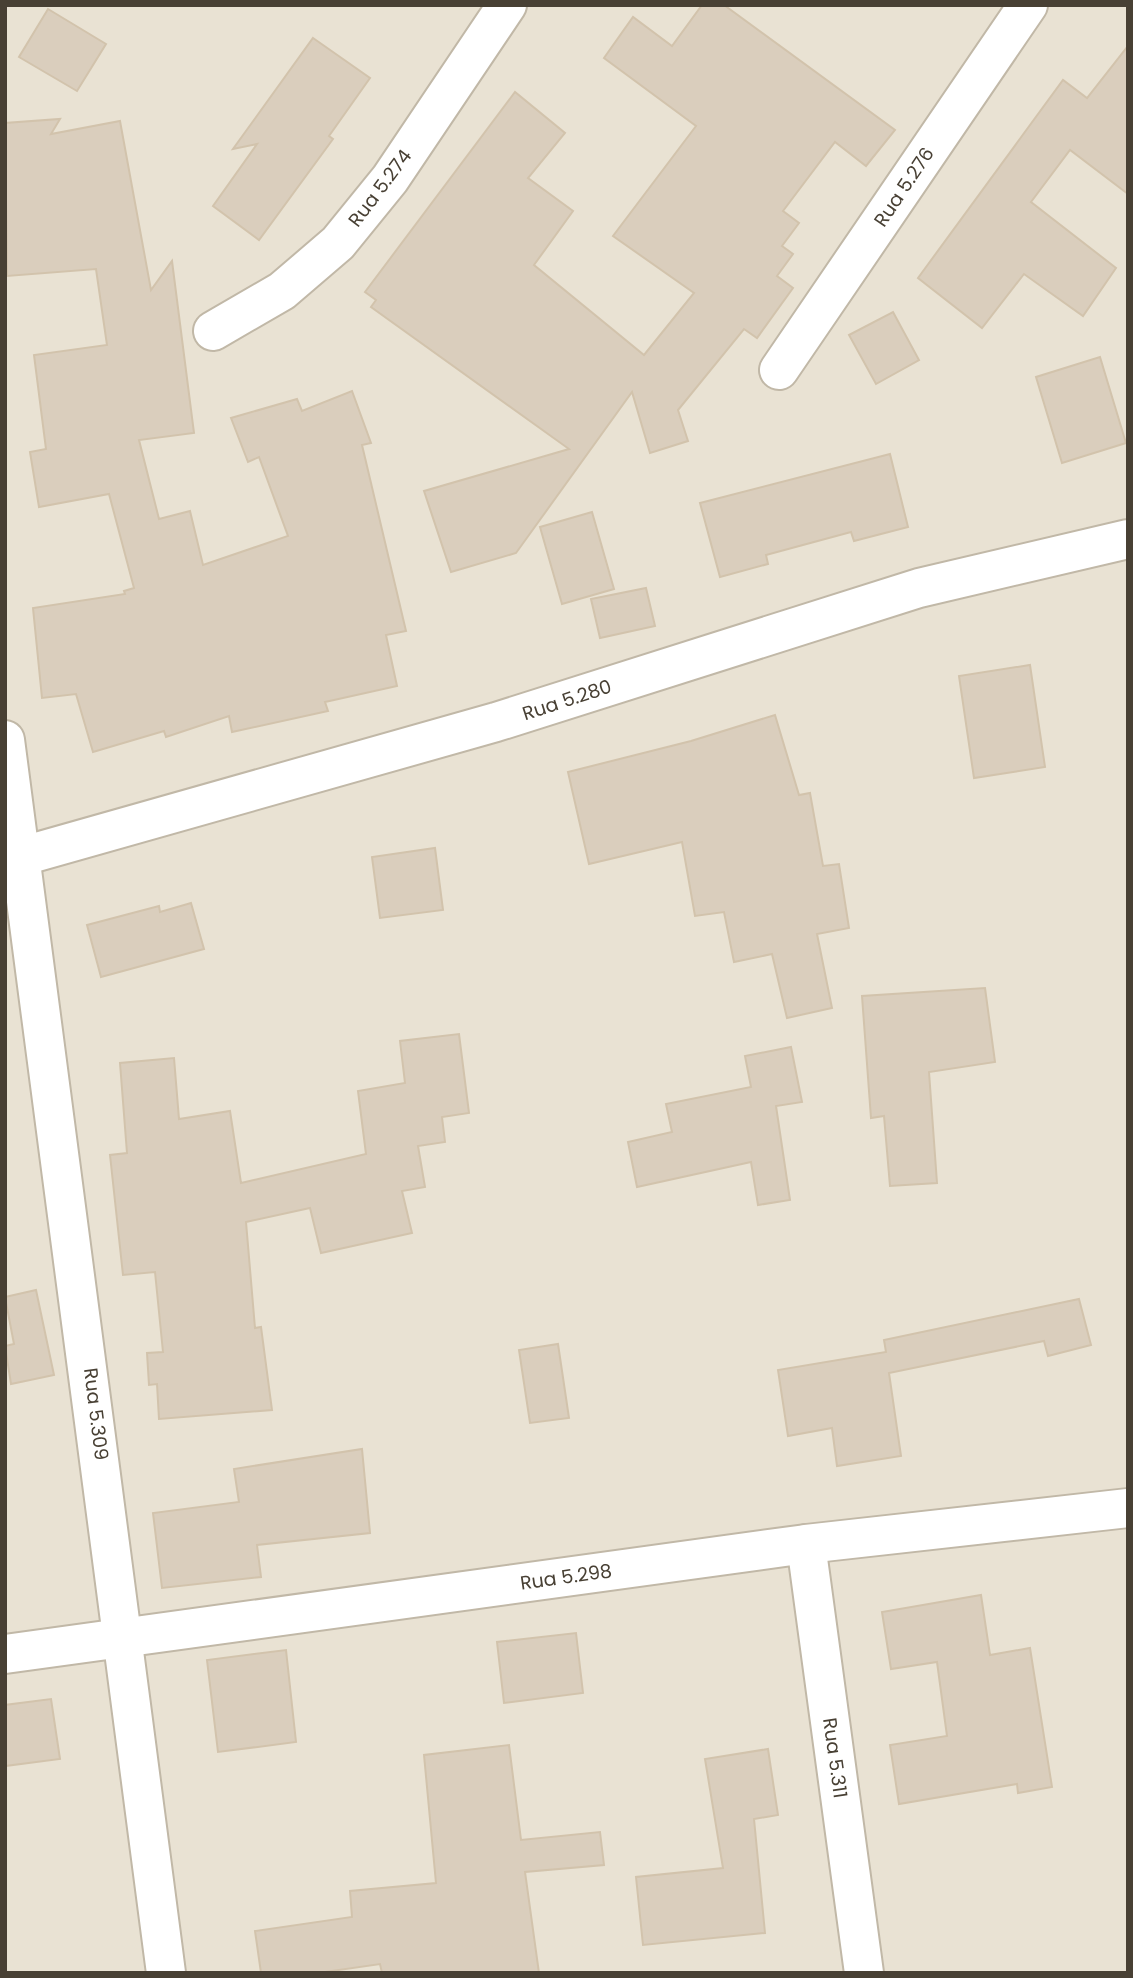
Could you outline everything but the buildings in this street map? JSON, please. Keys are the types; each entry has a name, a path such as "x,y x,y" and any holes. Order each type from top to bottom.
{"street":[{"name":"Rua 5.274","path":"213,331 282,291 338,243 390,179 507,5"},
{"name":"Rua 5.276","path":"779,370 1028,5"},
{"name":"Rua 5.280","path":"14,858 496,722 919,588 1128,539"},
{"name":"Rua 5.309","path":"5,740 14,858 125,1639 166,1973"},
{"name":"Rua 5.298","path":"5,1654 806,1544 1128,1508"},
{"name":"Rua 5.311","path":"806,1544 864,1973"}],"shaded area":[{"path":"5,5 1128,5 1128,1973 5,1973"}]}
